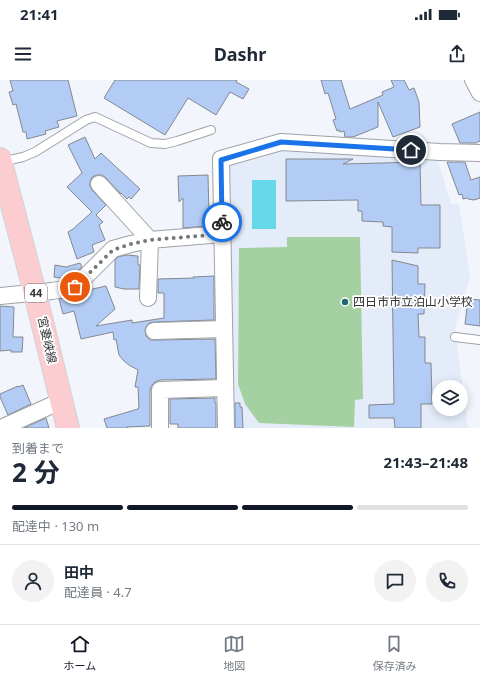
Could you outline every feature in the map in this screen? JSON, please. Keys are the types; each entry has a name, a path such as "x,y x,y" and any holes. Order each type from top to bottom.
{"main road":[{"name":"宮妻峡線","path":"0,161 36,293 68,428"}],"street":[{"path":"474,80 480,93"},
{"path":"226,428 221,160 281,142 480,154"},
{"path":"99,184 150,240 148,298"},
{"path":"0,296 36,293 75,287 113,250 131,244 150,240 222,234"},
{"path":"154,331 224,329"},
{"path":"160,428 160,390 225,388"},
{"path":"1,428 61,401"}],"lane":[{"path":"0,161 23,157 35,152 86,120 95,117 151,143 165,144 211,130"},
{"path":"455,337 480,340"}],"shaded area":[{"name":"四日市市立泊山小学校","path":"279,151 437,158 451,204 459,204 470,276 455,329 462,380 432,380 432,416 466,416 468,428 230,428 227,164"}],"green space":[{"path":"287,237 360,237 363,399 355,400 354,427 259,423 245,404 238,384 239,248 287,247"}],"water":[{"path":"252,180 276,180 276,229 252,229"}],"building":[{"path":"10,80 68,80 77,116 57,121 59,127 45,131 46,134 27,139 26,132 23,132 16,104 13,105 9,92 13,91"},
{"path":"115,80 237,80 236,82 249,89 243,99 230,92 216,115 188,98 165,135 104,98"},
{"path":"321,80 341,80 350,109 383,95 382,92 394,87 391,80 404,80 409,90 414,88 419,102 420,127 393,137 378,102 378,127 353,137 345,137 344,131 337,131 333,120 336,119 328,93 325,94"},
{"path":"480,112 480,141 476,143 460,143 452,124"},
{"path":"85,137 95,159 101,153 140,189 131,199 129,197 127,199 102,175 92,177 90,186 92,190 106,205 96,215 103,222 99,225 105,240 92,245 94,252 77,259 68,232 92,212 67,187 82,173 68,145"},
{"path":"286,159 353,159 343,164 420,162 421,205 440,205 440,248 418,248 418,253 392,252 392,227 383,226 383,222 362,221 362,211 358,211 358,200 286,201"},
{"path":"447,162 465,162 471,180 480,177 480,198 474,200 467,198 463,199 462,194 459,195"},
{"path":"208,175 209,216 207,216 207,226 183,228 183,198 179,202 178,176"},
{"path":"126,255 138,256 138,265 140,265 139,289 124,289 115,287 115,260 118,257"},
{"path":"392,260 418,266 418,284 425,284 424,314 418,314 419,337 425,337 425,363 431,363 432,404 421,404 421,428 395,428 394,418 369,418 369,405 394,404"},
{"path":"80,263 82,267 70,278 66,279 54,277 55,265 66,267"},
{"path":"214,276 214,320 154,322 149,323 145,331 146,336 150,340 215,339 216,379 160,380 155,382 150,390 150,426 107,428 104,419 139,408 138,387 135,387 138,370 129,365 119,355 113,332 81,339 74,311 63,314 59,299 77,296 84,291 106,286 115,309 96,326 132,320 132,323 164,318 164,293 158,293 158,279"},
{"path":"468,299 480,300 480,326 465,324"},
{"path":"0,306 14,307 13,337 23,337 22,352 11,352 11,350 0,351"},
{"path":"23,385 31,404 8,415 0,394"},
{"path":"215,398 216,428 178,428 178,424 170,424 170,399"},
{"path":"235,403 240,403 240,407 242,407 243,428 235,428"},
{"path":"46,418 49,428 24,428"}],"way so far":[{"path":"75,287 113,250 150,240 222,234 222,222"}],"place":[{"name":"四日市市立泊山小学校","path":"345,302"}],"route":[{"path":"222,222 221,160 281,142 411,150"}]}
